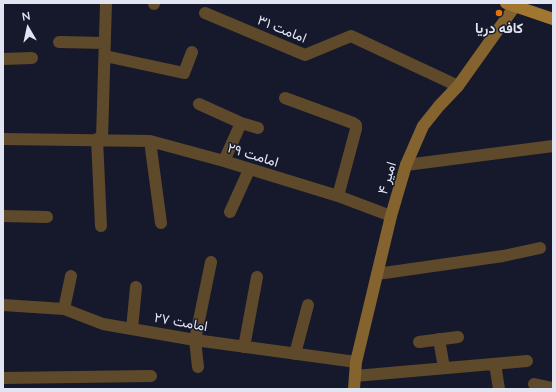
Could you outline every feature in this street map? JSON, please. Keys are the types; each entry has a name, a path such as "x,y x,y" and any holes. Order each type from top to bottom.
{"main road":[{"path":"511,4 553,19"}],"street":[{"path":"101,226 100,139 105,56 106,3"},
{"name":"امیر ۴","path":"354,389 356,362 391,216 406,165 423,126 458,86 511,4"},
{"name":"امامت ۳۱","path":"205,13 305,55 351,36 458,86"},
{"path":"59,42 105,43"},
{"path":"105,56 184,73 192,52"},
{"path":"3,59 32,58"},
{"path":"285,98 356,125 338,196"},
{"path":"199,104 241,123 258,128"},
{"path":"224,161 241,123"},
{"name":"امامت ۲۹","path":"3,139 100,139 150,141 224,161 249,170 338,196 391,216"},
{"path":"150,141 161,223"},
{"path":"406,165 553,146"},
{"path":"230,212 249,170"},
{"path":"3,216 47,217"},
{"path":"377,274 503,256 540,248"},
{"path":"198,367 194,340 211,262"},
{"path":"64,309 71,276"},
{"path":"244,347 257,276"},
{"path":"132,329 136,287"},
{"name":"امامت ۲۷","path":"3,305 64,309 103,324 194,340 356,362"},
{"path":"295,354 308,305"},
{"path":"419,342 458,337"},
{"path":"438,339 444,368"},
{"path":"355,376 527,361"},
{"path":"495,364 499,389"},
{"path":"3,378 67,383 151,376"},
{"path":"534,384 553,388"}],"place":[{"name":"کافه دریا","path":"499,13"}]}
